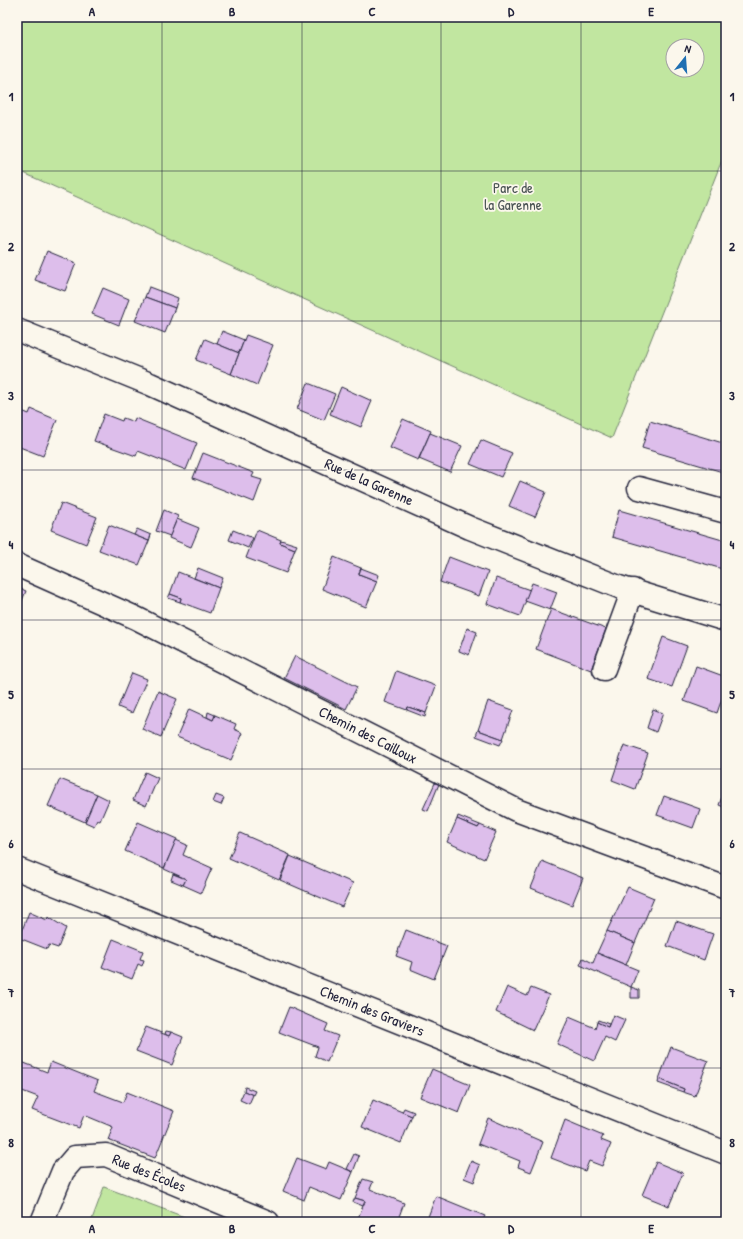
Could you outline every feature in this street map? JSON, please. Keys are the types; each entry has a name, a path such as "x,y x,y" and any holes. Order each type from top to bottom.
{"street":[{"name":"Rue de la Garenne","path":"17,330 150,384 470,528 619,587 633,590 726,620"},
{"path":"639,488 726,512"},
{"name":"Chemin des Cailloux","path":"17,565 136,618 516,810 726,888"},
{"path":"604,669 633,590"},
{"name":"Chemin des Graviers","path":"17,869 726,1153"},
{"name":"Rue des Écoles","path":"42,1222 62,1171 75,1157 106,1155 258,1218"}],"green space":[{"name":"Parc de la Garenne","path":"17,17 715,17 726,22 726,150 612,438 17,170"},
{"path":"104,1187 198,1222 91,1222"}],"building":[{"path":"47,251 76,263 65,291 35,280"},
{"path":"149,287 178,298 175,308 145,297"},
{"path":"103,288 129,299 119,325 92,314"},
{"path":"145,297 175,308 165,333 135,321"},
{"path":"222,331 244,340 239,353 217,344"},
{"path":"246,335 273,345 257,385 231,374"},
{"path":"205,339 239,353 231,374 196,360"},
{"path":"308,383 335,394 324,420 297,409"},
{"path":"341,387 372,401 361,427 330,414"},
{"path":"17,409 29,414 31,409 57,420 43,456 17,446"},
{"path":"104,414 122,421 123,418 134,422 135,418 197,443 186,470 138,451 136,456 94,441"},
{"path":"403,419 431,431 418,460 390,448"},
{"path":"650,421 726,444 726,473 642,448"},
{"path":"430,433 462,446 450,472 419,459"},
{"path":"481,440 512,453 501,477 470,464"},
{"path":"203,453 254,473 252,477 262,480 254,502 193,478"},
{"path":"520,481 546,492 535,517 509,506"},
{"path":"61,503 97,517 86,544 51,530"},
{"path":"164,510 178,516 170,536 156,531"},
{"path":"619,510 726,541 726,570 612,537"},
{"path":"177,519 199,528 191,547 169,538"},
{"path":"109,525 149,541 139,565 99,550"},
{"path":"137,529 151,535 149,541 134,535"},
{"path":"233,530 253,538 248,548 229,540"},
{"path":"257,530 281,540 280,543 295,549 286,573 246,558"},
{"path":"281,540 297,545 295,549 280,543"},
{"path":"334,557 361,568 359,574 377,581 366,607 322,589"},
{"path":"449,557 488,572 479,596 440,582"},
{"path":"198,568 223,578 219,588 194,578"},
{"path":"361,568 379,575 377,581 359,574"},
{"path":"178,572 219,588 210,613 180,602 181,598 170,594"},
{"path":"496,578 530,590 520,616 487,604"},
{"path":"532,583 557,592 550,610 525,601"},
{"path":"17,587 26,591 21,603 17,602"},
{"path":"170,594 181,598 180,602 168,598"},
{"path":"551,609 606,629 591,670 536,649"},
{"path":"467,628 477,632 469,655 459,651"},
{"path":"663,637 687,646 672,687 648,679"},
{"path":"295,656 357,687 346,709 284,678"},
{"path":"696,666 726,677 726,687 717,713 684,701"},
{"path":"396,671 436,686 426,713 408,707 407,710 385,702"},
{"path":"132,673 147,679 132,713 118,707"},
{"path":"158,691 177,699 161,737 142,729"},
{"path":"488,701 513,710 503,739 478,730"},
{"path":"408,707 426,713 425,717 407,710"},
{"path":"189,709 213,720 215,715 236,724 234,729 243,733 231,760 177,737"},
{"path":"653,709 663,713 656,732 647,728"},
{"path":"208,712 215,715 213,720 207,717"},
{"path":"478,730 503,739 500,745 476,736"},
{"path":"624,745 648,753 635,789 612,780"},
{"path":"145,772 158,778 146,806 133,800"},
{"path":"60,779 97,794 85,822 48,806"},
{"path":"435,783 439,784 428,811 423,809"},
{"path":"726,786 726,808 719,805"},
{"path":"97,794 109,800 100,821 97,820 94,826 85,822"},
{"path":"216,795 224,798 221,805 213,802"},
{"path":"664,796 700,809 693,828 657,815"},
{"path":"458,816 480,825 478,828 457,819"},
{"path":"457,819 478,828 480,825 496,832 484,859 447,842"},
{"path":"138,822 177,839 164,868 125,851"},
{"path":"240,833 290,855 279,880 229,858"},
{"path":"176,840 187,845 183,855 212,868 201,893 183,885 186,879 164,869"},
{"path":"290,856 353,883 342,907 280,880"},
{"path":"542,861 583,878 572,905 531,888"},
{"path":"173,874 186,879 183,885 171,880"},
{"path":"628,887 654,898 635,943 607,931"},
{"path":"29,912 47,920 48,917 66,928 58,948 49,945 47,949 19,938"},
{"path":"676,921 713,934 704,960 667,946"},
{"path":"406,930 447,946 434,979 410,969 412,962 396,956"},
{"path":"607,931 635,943 626,965 597,953"},
{"path":"113,939 143,951 140,959 144,960 142,966 138,964 132,979 102,967"},
{"path":"597,953 638,970 631,987 580,965 583,958 593,963"},
{"path":"507,987 527,996 531,988 549,995 533,1030 496,1012"},
{"path":"631,987 639,990 639,998 631,998"},
{"path":"289,1007 328,1024 325,1031 338,1036 327,1062 315,1056 318,1047 279,1032"},
{"path":"613,1015 625,1020 615,1042 605,1037 594,1061 557,1044 569,1017 595,1028 597,1022 608,1027"},
{"path":"598,1020 609,1024 608,1027 597,1022"},
{"path":"146,1027 169,1036 171,1032 183,1037 172,1065 136,1051"},
{"path":"166,1031 171,1032 169,1036 165,1034"},
{"path":"671,1047 708,1061 695,1096 683,1092 684,1089 659,1079"},
{"path":"17,1049 22,1051 19,1061 47,1072 51,1062 98,1081 94,1091 123,1102 127,1092 174,1111 155,1158 108,1140 113,1127 84,1115 79,1128 32,1110 38,1097 17,1089"},
{"path":"432,1069 470,1085 459,1113 420,1097"},
{"path":"659,1079 684,1089 683,1092 658,1083"},
{"path":"245,1087 255,1091 253,1095 244,1091"},
{"path":"244,1091 253,1095 249,1104 240,1100"},
{"path":"373,1100 412,1116 401,1143 362,1127"},
{"path":"404,1108 414,1112 412,1116 402,1112"},
{"path":"488,1118 543,1142 531,1172 518,1167 520,1161 478,1144"},
{"path":"565,1120 603,1136 601,1140 611,1144 602,1166 589,1161 585,1171 551,1158"},
{"path":"354,1154 359,1156 353,1172 347,1169"},
{"path":"297,1158 326,1169 329,1162 353,1172 341,1200 309,1187 304,1200 283,1191"},
{"path":"471,1161 480,1165 474,1182 464,1178"},
{"path":"656,1162 683,1173 669,1206 642,1195"},
{"path":"363,1179 373,1182 370,1189 404,1203 397,1222 367,1222 358,1218 365,1201 355,1198"},
{"path":"436,1196 485,1216 482,1222 426,1222"},
{"path":"355,1198 365,1201 363,1206 353,1202"}]}
